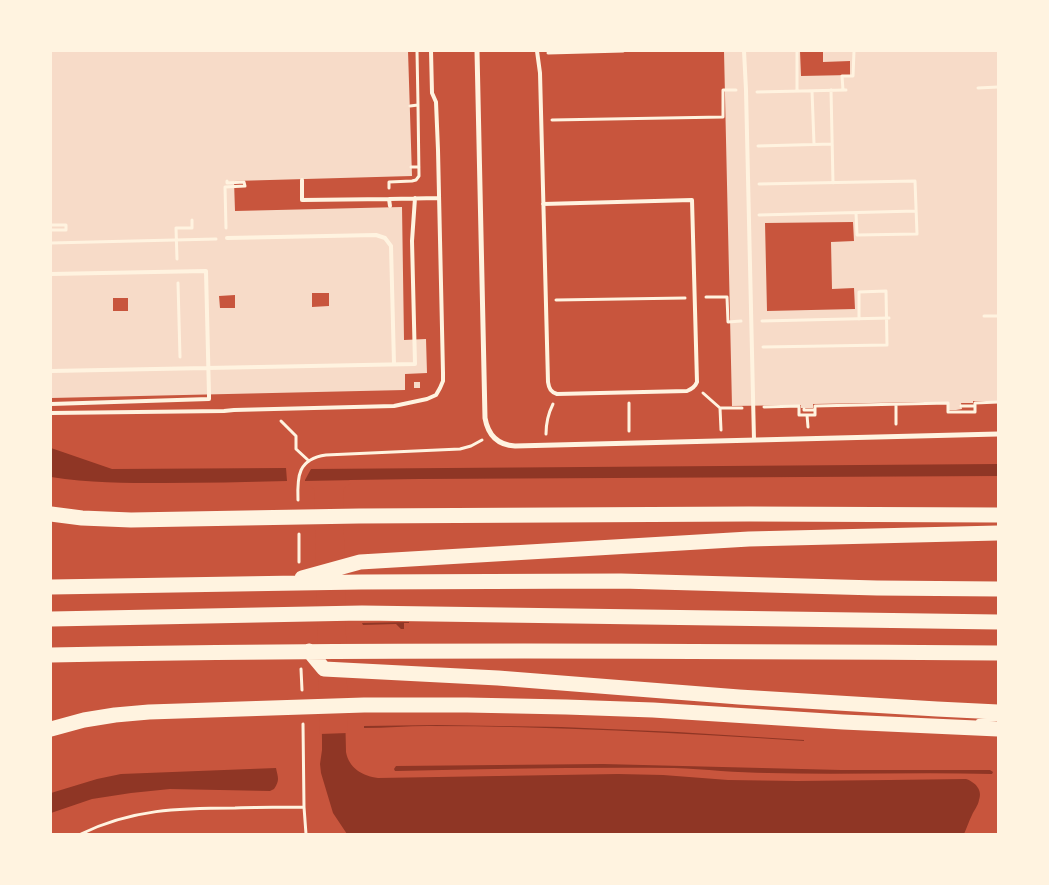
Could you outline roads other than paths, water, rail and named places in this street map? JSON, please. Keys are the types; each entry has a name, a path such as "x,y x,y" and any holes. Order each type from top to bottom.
{"highway":[{"path":"51,514 82,518 130,520 360,516 998,515"},
{"path":"279,584 360,562 749,539 998,533"},
{"path":"51,587 361,582 621,581 878,588 998,589"},
{"path":"51,619 362,614 998,622"},
{"path":"51,655 280,651 998,653"},
{"path":"309,651 324,669 498,678 829,703 998,712"},
{"path":"51,729 84,720 154,712 364,705 653,710 842,722 998,729"}],"street":[{"path":"477,51 485,418 487,427 496,441 515,446 998,434"}],"lane":[{"path":"51,413 224,411 394,406 426,399 436,394 440,388 443,373 436,102 432,92 431,51"},
{"path":"744,51 754,440"},
{"path":"537,52 540,73 543,204 548,382 549,388 557,394 687,391 692,389 697,382 692,200 543,204"},
{"path":"302,180 302,200 439,198"},
{"path":"51,371 415,364 412,240 416,198"},
{"path":"390,199 390,206"},
{"path":"227,238 376,235 385,238 391,246 394,364"},
{"path":"51,274 206,271 209,395 209,399 51,404"},
{"path":"934,726 998,719"}]}
